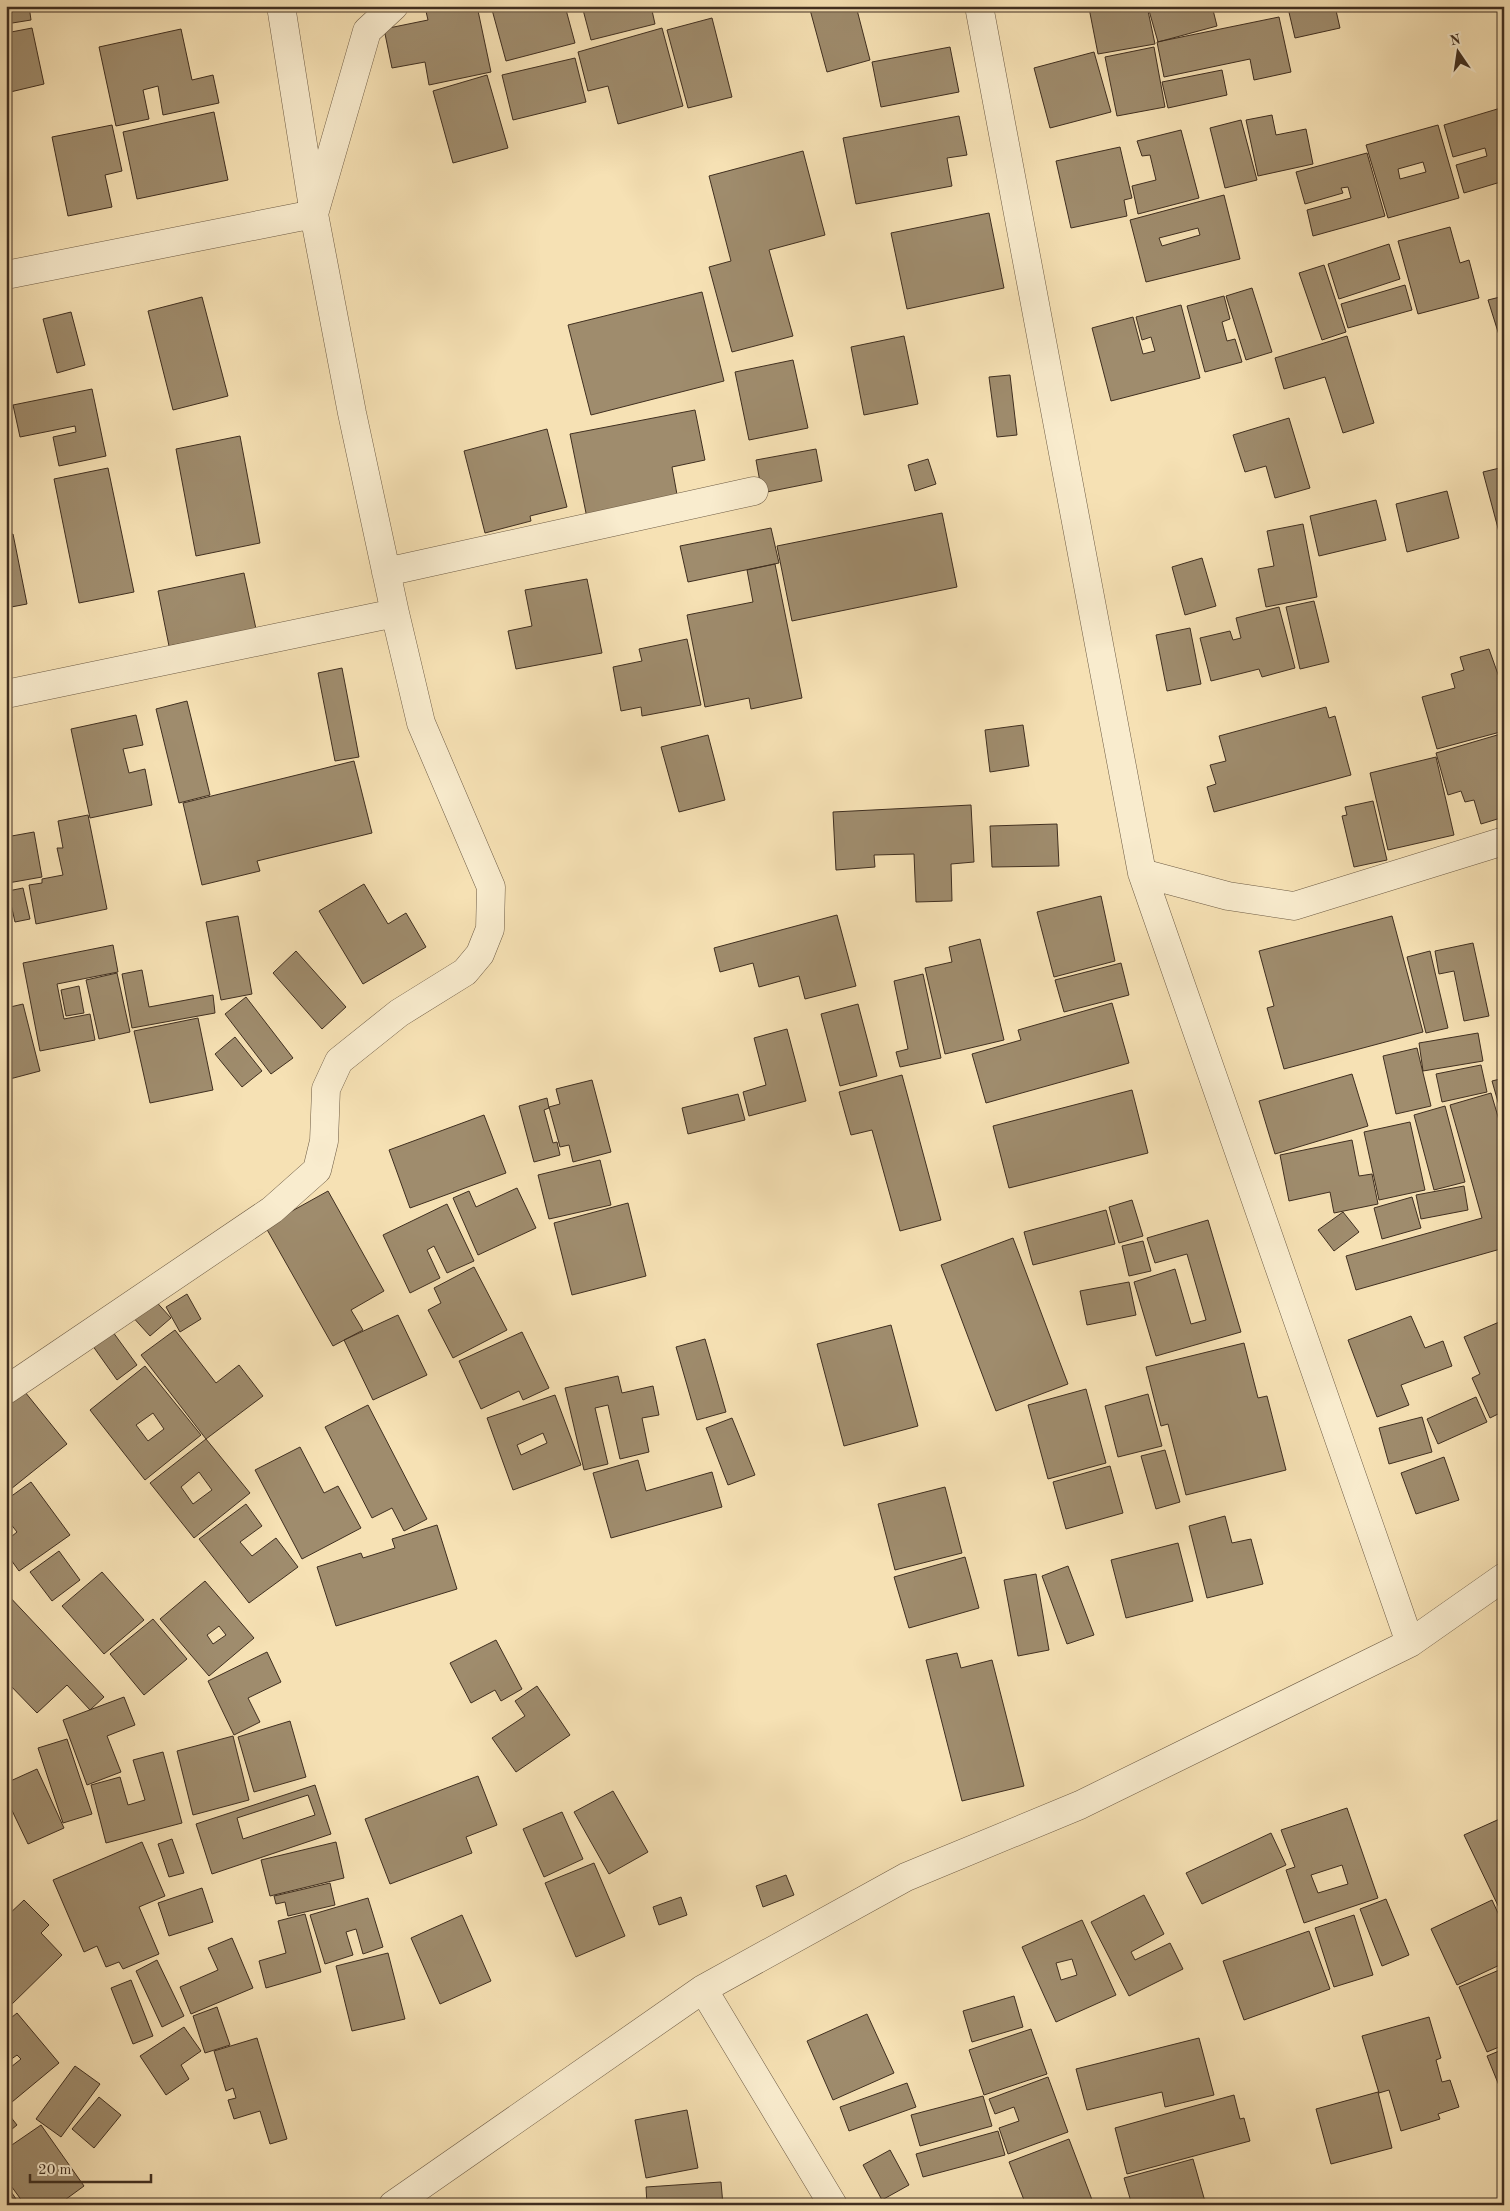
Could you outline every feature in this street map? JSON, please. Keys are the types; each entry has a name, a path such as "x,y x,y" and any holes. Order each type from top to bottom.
{"street":[{"path":"6,1390 272,1210 317,1170 324,1141 326,1089 339,1061 399,1013 465,972 480,954 490,929 491,887 421,723 395,613 314,214 281,6"},
{"path":"314,214 366,31 394,6"},
{"path":"979,6 1142,873 1410,1643"},
{"path":"6,275 314,214"},
{"path":"386,572 754,490"},
{"path":"6,694 395,613"},
{"path":"1142,873 1228,896 1294,906 1504,841"},
{"path":"393,2205 703,1989 906,1877 1080,1805 1410,1643 1504,1577"},
{"path":"703,1989 833,2205"}],"building":[{"path":"6,6 29,6 31,20 6,24"},
{"path":"477,6 491,72 429,85 425,62 392,68 384,29 428,20 425,7"},
{"path":"491,6 565,6 575,43 506,61"},
{"path":"582,6 651,6 655,24 591,40"},
{"path":"809,6 856,6 870,60 827,72"},
{"path":"1095,6 1147,6 1155,44 1098,54 1089,8"},
{"path":"1212,6 1217,26 1158,42 1148,7"},
{"path":"1296,6 1335,6 1340,28 1295,38 1288,8"},
{"path":"1279,17 1291,72 1254,80 1250,59 1164,77 1157,42"},
{"path":"712,18 732,97 688,108 667,30"},
{"path":"32,28 44,84 6,93 6,33"},
{"path":"662,28 683,106 618,124 608,86 588,91 578,52"},
{"path":"181,29 192,80 213,75 219,103 163,115 158,86 143,90 149,119 116,126 99,47"},
{"path":"950,47 959,92 881,107 872,62"},
{"path":"1154,47 1165,107 1117,116 1105,57"},
{"path":"1094,52 1111,112 1050,128 1034,68"},
{"path":"575,58 586,102 513,120 502,75"},
{"path":"1222,70 1227,95 1168,108 1162,82"},
{"path":"487,75 508,148 453,163 433,91"},
{"path":"1504,107 1504,181 1464,193 1456,165 1487,156 1485,148 1453,157 1444,125"},
{"path":"214,112 228,180 137,199 123,132"},
{"path":"1272,115 1276,135 1306,129 1313,164 1258,176 1246,120"},
{"path":"959,116 967,155 947,158 952,186 856,204 843,138"},
{"path":"1241,120 1257,180 1225,188 1210,128"},
{"path":"112,125 122,171 105,175 112,207 68,216 52,137"},
{"path":"1438,125 1459,198 1388,218 1366,145","holes":["1423,162 1426,172 1400,179 1398,169"]},
{"path":"1181,130 1199,198 1138,214 1132,186 1156,180 1150,155 1142,156 1137,141"},
{"path":"1120,147 1132,198 1124,200 1127,216 1071,228 1056,161"},
{"path":"803,151 825,235 769,250 793,336 732,352 709,267 731,261 709,176"},
{"path":"1367,153 1385,216 1313,236 1307,210 1351,198 1348,187 1341,188 1343,193 1305,204 1296,172"},
{"path":"1224,195 1240,259 1146,282 1130,220","holes":["1198,228 1200,235 1162,246 1159,238"]},
{"path":"989,213 1004,288 907,309 891,233"},
{"path":"1450,227 1460,263 1469,260 1479,298 1418,314 1398,241"},
{"path":"1389,244 1400,279 1339,299 1328,264"},
{"path":"1324,265 1346,332 1322,340 1299,273"},
{"path":"1405,285 1412,310 1348,328 1341,304"},
{"path":"1252,288 1272,352 1246,360 1226,296"},
{"path":"702,292 724,381 591,415 568,325"},
{"path":"1224,296 1230,319 1222,322 1227,341 1235,339 1242,362 1205,372 1187,306"},
{"path":"1504,296 1504,351 1488,300"},
{"path":"202,297 228,396 173,410 148,311"},
{"path":"1181,305 1200,378 1111,401 1092,328 1133,317 1143,354 1155,351 1151,337 1142,340 1136,317"},
{"path":"71,312 85,365 57,373 43,319"},
{"path":"904,336 918,404 864,415 851,347"},
{"path":"1347,336 1374,423 1343,433 1325,377 1284,389 1275,358"},
{"path":"793,360 808,428 749,440 735,372"},
{"path":"1010,375 1017,435 997,437 989,377"},
{"path":"92,389 106,456 59,466 53,437 76,432 75,426 20,437 13,405"},
{"path":"695,410 705,460 672,467 678,500 587,518 570,434"},
{"path":"1289,418 1310,488 1275,498 1266,466 1245,472 1233,435"},
{"path":"547,429 567,507 530,516 531,521 485,533 464,451"},
{"path":"240,436 260,543 196,556 176,449"},
{"path":"816,449 822,481 762,493 756,460"},
{"path":"928,459 936,484 915,491 908,465"},
{"path":"1504,467 1504,531 1499,532 1483,472"},
{"path":"108,468 134,592 79,603 54,479"},
{"path":"1447,491 1459,538 1407,552 1396,504"},
{"path":"1376,500 1386,540 1319,556 1310,516"},
{"path":"942,513 957,587 792,621 777,546"},
{"path":"1303,524 1317,597 1266,607 1258,569 1274,566 1267,531"},
{"path":"771,528 779,563 688,582 680,546"},
{"path":"13,534 27,604 6,608 6,536"},
{"path":"1202,558 1216,606 1185,615 1172,567"},
{"path":"775,564 802,698 751,709 749,698 705,707 687,615 753,602 747,570"},
{"path":"244,573 256,629 169,646 158,591"},
{"path":"587,579 602,653 516,669 508,631 532,626 525,590"},
{"path":"1314,601 1329,662 1300,669 1286,607"},
{"path":"1279,607 1295,668 1262,677 1259,669 1211,681 1200,638 1230,631 1233,640 1241,638 1236,618"},
{"path":"1190,628 1201,684 1167,691 1156,635"},
{"path":"687,639 701,705 642,716 641,707 621,711 613,667 642,661 639,649"},
{"path":"1489,649 1504,691 1504,731 1437,749 1422,697 1455,688 1451,674 1464,670 1460,657"},
{"path":"342,668 359,757 335,761 318,673"},
{"path":"187,701 210,795 179,803 156,709"},
{"path":"1326,707 1329,718 1335,716 1351,775 1214,812 1207,787 1216,784 1210,765 1226,761 1219,736"},
{"path":"136,715 143,745 123,749 129,773 145,769 152,805 90,818 71,729"},
{"path":"1023,725 1029,766 990,772 985,730"},
{"path":"1504,733 1504,817 1481,824 1474,800 1465,802 1461,791 1448,795 1436,753"},
{"path":"708,735 725,800 679,812 661,747"},
{"path":"1436,757 1454,835 1388,850 1370,773"},
{"path":"354,761 372,833 257,861 260,871 202,885 183,803"},
{"path":"1373,801 1387,860 1354,867 1342,816 1347,815 1345,807"},
{"path":"971,805 974,862 951,864 952,901 916,902 914,854 874,855 875,867 836,870 833,812"},
{"path":"88,815 107,909 36,924 29,885 42,883 42,879 63,875 57,848 63,848 58,821"},
{"path":"1057,824 1059,866 992,867 990,826"},
{"path":"34,832 42,877 8,883 6,837"},
{"path":"364,884 388,924 406,913 426,947 363,984 319,911"},
{"path":"23,888 30,919 15,922 8,891"},
{"path":"1101,896 1115,961 1054,977 1037,912"},
{"path":"837,915 856,986 805,999 799,976 759,987 753,963 720,972 714,948"},
{"path":"238,916 252,994 221,1000 206,922"},
{"path":"1392,916 1423,1032 1284,1069 1267,1008 1274,1006 1259,951"},
{"path":"980,939 1004,1040 945,1054 925,968 952,962 949,947"},
{"path":"1473,943 1489,1016 1464,1021 1454,971 1439,974 1435,951"},
{"path":"113,945 118,972 57,984 64,1019 90,1014 95,1040 40,1051 23,963"},
{"path":"296,951 346,1007 322,1029 273,973"},
{"path":"1430,951 1448,1028 1426,1033 1407,957"},
{"path":"1121,963 1129,995 1064,1012 1055,980"},
{"path":"142,970 149,1007 213,995 215,1013 132,1028 122,974"},
{"path":"117,973 130,1032 99,1039 86,980"},
{"path":"923,974 941,1058 900,1067 896,1052 908,1049 894,981"},
{"path":"79,986 84,1013 66,1016 61,990"},
{"path":"246,997 293,1058 271,1074 225,1014"},
{"path":"1112,1003 1129,1063 986,1103 972,1054 1021,1040 1018,1030"},
{"path":"23,1004 40,1071 6,1080 6,1008"},
{"path":"858,1004 877,1076 840,1086 821,1014"},
{"path":"198,1018 213,1090 150,1103 134,1031"},
{"path":"787,1029 806,1101 749,1116 743,1092 766,1085 754,1038"},
{"path":"1478,1033 1483,1061 1423,1071 1419,1043"},
{"path":"235,1037 262,1071 242,1087 215,1054"},
{"path":"1417,1048 1431,1106 1396,1114 1383,1056"},
{"path":"1481,1065 1487,1092 1442,1102 1436,1074"},
{"path":"1352,1074 1368,1126 1275,1154 1259,1101"},
{"path":"902,1075 941,1220 900,1231 872,1130 851,1135 839,1092"},
{"path":"1504,1078 1504,1123 1492,1081"},
{"path":"592,1080 611,1152 573,1162 569,1145 560,1147 549,1107 560,1104 556,1089"},
{"path":"1132,1090 1148,1153 1009,1188 993,1126"},
{"path":"1491,1093 1504,1137 1504,1248 1356,1290 1346,1256 1482,1218 1450,1105"},
{"path":"738,1094 745,1120 688,1134 682,1108"},
{"path":"547,1098 549,1108 544,1110 553,1143 557,1142 560,1155 534,1162 519,1106"},
{"path":"1445,1106 1465,1182 1434,1190 1414,1115"},
{"path":"484,1115 506,1173 410,1208 389,1150"},
{"path":"1410,1122 1425,1190 1379,1200 1364,1132"},
{"path":"1352,1140 1359,1176 1372,1174 1378,1204 1334,1213 1330,1192 1289,1201 1280,1155"},
{"path":"600,1160 611,1205 549,1219 538,1175"},
{"path":"1464,1186 1468,1210 1421,1219 1416,1195"},
{"path":"517,1188 536,1228 478,1255 453,1198 469,1191 476,1207"},
{"path":"328,1191 384,1291 351,1310 363,1330 333,1346 265,1226"},
{"path":"1412,1197 1421,1228 1382,1239 1374,1208"},
{"path":"1132,1200 1143,1236 1119,1243 1109,1207"},
{"path":"628,1203 646,1276 572,1295 554,1223"},
{"path":"447,1204 474,1261 447,1273 434,1246 427,1250 440,1278 410,1293 383,1235"},
{"path":"1106,1210 1115,1244 1033,1265 1024,1232"},
{"path":"1343,1212 1359,1232 1334,1251 1318,1230"},
{"path":"1208,1220 1241,1332 1156,1356 1134,1282 1175,1269 1191,1324 1206,1320 1187,1254 1155,1263 1147,1238"},
{"path":"1013,1238 1068,1384 996,1411 941,1265"},
{"path":"1143,1241 1151,1271 1129,1276 1122,1246"},
{"path":"474,1267 507,1330 453,1358 428,1310 441,1303 434,1288"},
{"path":"1129,1282 1136,1315 1087,1325 1080,1291"},
{"path":"187,1294 201,1319 180,1332 166,1307"},
{"path":"151,1296 171,1318 150,1336 130,1314"},
{"path":"398,1315 427,1375 373,1400 344,1340"},
{"path":"1411,1316 1425,1348 1443,1341 1452,1366 1401,1385 1409,1405 1377,1417 1348,1340"},
{"path":"1504,1320 1504,1411 1490,1418 1472,1378 1480,1374 1464,1337"},
{"path":"891,1325 918,1426 844,1446 817,1344"},
{"path":"110,1328 137,1365 117,1380 90,1342"},
{"path":"175,1330 216,1383 239,1365 263,1396 206,1439 141,1355"},
{"path":"522,1332 549,1388 523,1400 519,1391 481,1409 459,1361"},
{"path":"705,1339 726,1412 697,1420 676,1347"},
{"path":"1244,1343 1258,1398 1267,1396 1286,1470 1186,1495 1168,1424 1161,1426 1146,1367"},
{"path":"145,1366 201,1435 145,1480 90,1410","holes":["153,1413 164,1429 148,1441 136,1425"]},
{"path":"618,1376 622,1393 653,1386 659,1415 642,1418 649,1452 620,1459 608,1405 595,1408 608,1464 584,1470 565,1388"},
{"path":"1086,1389 1106,1463 1048,1479 1028,1405"},
{"path":"25,1392 67,1444 6,1493 6,1407"},
{"path":"1148,1394 1162,1446 1118,1457 1105,1406"},
{"path":"555,1395 581,1465 513,1490 487,1418","holes":["543,1433 547,1443 521,1455 517,1445"]},
{"path":"1476,1397 1487,1422 1438,1444 1427,1419"},
{"path":"368,1405 427,1519 404,1531 392,1508 372,1518 325,1427"},
{"path":"1422,1417 1432,1452 1389,1464 1379,1428"},
{"path":"732,1418 755,1475 728,1485 706,1428"},
{"path":"206,1439 250,1493 194,1538 150,1483","holes":["199,1472 212,1490 193,1504 181,1487"]},
{"path":"300,1447 324,1493 338,1486 361,1528 302,1559 255,1470"},
{"path":"1165,1450 1180,1502 1156,1509 1141,1456"},
{"path":"1444,1457 1459,1500 1416,1514 1401,1473"},
{"path":"638,1460 646,1491 712,1472 722,1507 611,1538 593,1473"},
{"path":"1110,1466 1123,1513 1066,1529 1053,1482"},
{"path":"31,1482 70,1535 19,1571 6,1553 6,1541 17,1532 6,1518 6,1500"},
{"path":"945,1487 962,1553 895,1570 878,1504"},
{"path":"246,1504 262,1526 240,1542 252,1556 276,1538 298,1567 249,1603 199,1539"},
{"path":"1225,1516 1232,1543 1251,1539 1263,1584 1207,1598 1189,1526"},
{"path":"437,1525 457,1589 336,1626 317,1567 361,1553 363,1558 395,1548 392,1539"},
{"path":"1178,1543 1193,1601 1126,1618 1111,1560"},
{"path":"59,1551 80,1580 52,1601 30,1572"},
{"path":"965,1557 979,1608 909,1628 894,1577"},
{"path":"1068,1566 1094,1635 1067,1644 1042,1576"},
{"path":"102,1572 144,1620 104,1654 62,1606"},
{"path":"1036,1574 1049,1650 1018,1656 1004,1580"},
{"path":"205,1581 254,1638 209,1676 160,1619","holes":["219,1626 226,1635 213,1644 207,1635"]},
{"path":"6,1593 104,1697 90,1710 67,1685 37,1713 6,1681"},
{"path":"153,1619 187,1659 144,1695 110,1654"},
{"path":"496,1640 522,1689 501,1701 495,1690 471,1703 450,1663"},
{"path":"267,1652 281,1682 248,1698 260,1722 234,1735 208,1681"},
{"path":"957,1653 961,1668 992,1660 1024,1786 962,1801 926,1660"},
{"path":"537,1686 570,1735 516,1772 492,1738 525,1716 515,1701"},
{"path":"124,1697 135,1725 107,1736 121,1772 87,1785 63,1720"},
{"path":"290,1721 306,1777 254,1792 238,1737"},
{"path":"233,1736 249,1800 193,1815 177,1751"},
{"path":"67,1739 92,1814 63,1823 38,1748"},
{"path":"163,1752 182,1823 106,1843 91,1785 120,1777 128,1805 145,1800 133,1760"},
{"path":"37,1769 64,1828 28,1844 6,1798 6,1783"},
{"path":"478,1776 497,1825 466,1837 472,1853 390,1884 365,1819"},
{"path":"315,1785 331,1834 212,1874 196,1824","holes":["308,1795 315,1815 243,1839 237,1818"]},
{"path":"613,1791 648,1852 609,1874 574,1812"},
{"path":"1347,1808 1378,1898 1304,1923 1286,1870 1295,1867 1281,1830","holes":["1342,1865 1348,1884 1318,1893 1311,1875"]},
{"path":"562,1812 583,1859 544,1877 523,1829"},
{"path":"1504,1817 1504,1918 1464,1835"},
{"path":"1271,1833 1286,1865 1202,1904 1186,1873"},
{"path":"172,1839 184,1873 169,1877 158,1844"},
{"path":"142,1842 165,1896 139,1907 159,1954 123,1969 119,1962 106,1967 97,1946 84,1952 53,1880"},
{"path":"336,1842 344,1878 270,1896 261,1860"},
{"path":"594,1863 625,1936 576,1957 545,1883"},
{"path":"786,1875 794,1895 763,1907 756,1886"},
{"path":"330,1883 335,1905 288,1916 285,1902 276,1904 274,1896"},
{"path":"202,1888 213,1922 169,1936 158,1903"},
{"path":"1144,1895 1164,1934 1131,1952 1135,1960 1170,1943 1183,1969 1129,1996 1091,1922"},
{"path":"681,1897 687,1915 659,1925 653,1907"},
{"path":"368,1898 383,1947 363,1954 356,1929 346,1932 353,1955 325,1964 310,1915"},
{"path":"1386,1899 1409,1955 1382,1966 1360,1909"},
{"path":"24,1900 49,1925 41,1933 62,1955 9,2007 6,2004 6,1917"},
{"path":"1492,1900 1504,1926 1504,1963 1457,1985 1431,1929"},
{"path":"305,1914 321,1972 266,1988 259,1961 286,1953 278,1921"},
{"path":"462,1915 491,1981 440,2004 411,1938"},
{"path":"1354,1915 1373,1975 1334,1987 1315,1928"},
{"path":"1082,1920 1116,1995 1056,2022 1022,1947","holes":["1072,1959 1077,1975 1061,1980 1056,1963"]},
{"path":"1309,1931 1330,1989 1244,2020 1223,1961"},
{"path":"232,1938 253,1988 191,2014 180,1987 218,1970 208,1948"},
{"path":"388,1953 405,2019 352,2031 336,1966"},
{"path":"157,1960 184,2016 162,2027 136,1971"},
{"path":"1504,1968 1504,2045 1487,2052 1459,1987"},
{"path":"131,1980 153,2036 133,2044 111,1988"},
{"path":"1014,1996 1023,2027 972,2042 963,2011"},
{"path":"217,2007 230,2045 205,2053 193,2016"},
{"path":"17,2013 59,2063 12,2102 6,2095 6,2071 21,2059 17,2055 6,2063 6,2022"},
{"path":"867,2014 894,2073 833,2100 807,2041"},
{"path":"1429,2017 1441,2058 1436,2060 1442,2082 1450,2080 1459,2107 1438,2114 1440,2119 1401,2131 1389,2090 1379,2093 1362,2036"},
{"path":"184,2027 201,2051 181,2065 189,2079 166,2095 140,2056"},
{"path":"1031,2029 1047,2074 984,2095 969,2050"},
{"path":"257,2038 287,2139 270,2144 260,2111 234,2119 228,2100 236,2098 233,2088 226,2091 214,2051"},
{"path":"1199,2038 1214,2095 1165,2107 1162,2092 1087,2110 1076,2069"},
{"path":"1504,2049 1504,2087 1500,2088 1487,2056"},
{"path":"75,2066 100,2084 61,2137 36,2119"},
{"path":"1048,2077 1068,2132 1008,2154 999,2128 1019,2121 1014,2107 995,2114 989,2099"},
{"path":"907,2083 916,2107 849,2131 840,2107"},
{"path":"1378,2092 1392,2148 1331,2164 1316,2109"},
{"path":"1234,2095 1240,2119 1244,2118 1250,2141 1127,2174 1115,2128"},
{"path":"983,2096 992,2126 920,2146 911,2115"},
{"path":"99,2097 121,2115 94,2148 72,2129"},
{"path":"687,2110 698,2168 646,2178 635,2120"},
{"path":"6,2111 17,2125 6,2134"},
{"path":"41,2125 84,2186 58,2205 25,2205 6,2179 6,2149"},
{"path":"998,2131 1005,2155 923,2177 916,2154"},
{"path":"1069,2139 1094,2205 1026,2205 1009,2162"},
{"path":"890,2150 909,2185 882,2200 863,2165"},
{"path":"1193,2159 1206,2205 1132,2205 1124,2178"},
{"path":"721,2182 723,2205 647,2205 646,2187"},
{"path":"10,2190 20,2205 6,2205 6,2193"}]}
